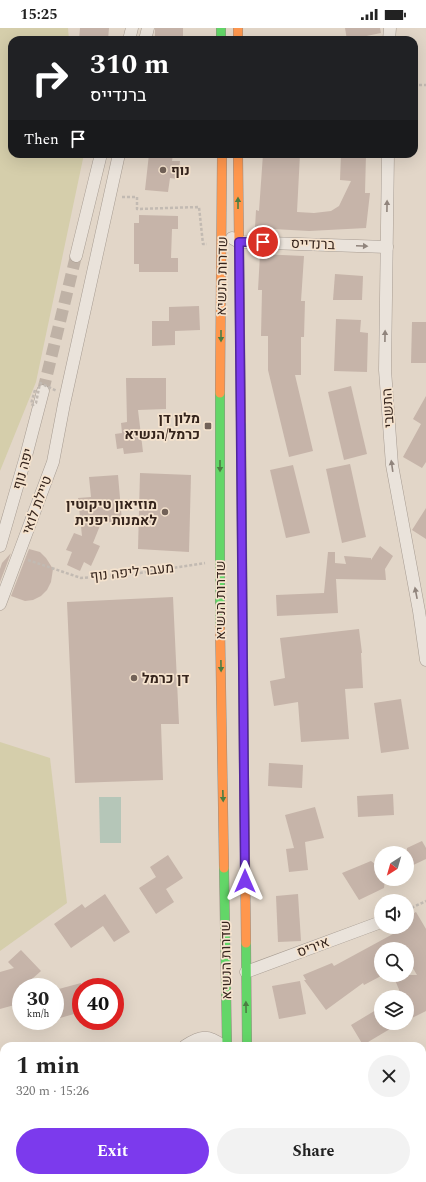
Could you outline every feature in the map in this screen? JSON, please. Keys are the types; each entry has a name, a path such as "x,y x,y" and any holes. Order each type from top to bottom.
{"street":[{"path":"76,256 101,158"},
{"name":"טיילת לואי","path":"0,604 53,462 64,404 118,158"},
{"name":"שדרות הנשיא","path":"222,158 219,563 227,1042"},
{"name":"שדרות הנשיא","path":"238,158 247,1042"},
{"name":"התשבי","path":"388,158 385,370 392,464 419,611 426,660"},
{"path":"222,227 229,237 239,242"},
{"name":"ברנדייס","path":"239,242 387,247"},
{"name":"יפה נוף","path":"0,546 39,390"},
{"name":"איריס","path":"246,972 374,925"},
{"path":"192,1042 199,1038 207,1037 217,1042"}],"path":[{"path":"124,198 137,197 137,209 200,207 203,244 222,244"},
{"path":"39,390 31,404 33,405 36,403 40,383 57,391"},
{"name":"מעבר ליפה נוף","path":"18,556 81,578 140,573 201,564"},
{"path":"414,907 426,901"}],"shaded area":[{"path":"0,28 68,28 69,36 8,36 8,158 83,158 36,382 0,471"},
{"path":"0,742 50,758 67,903 0,951"},
{"path":"99,797 121,797 121,843 100,843"}],"building":[{"path":"80,28 109,28 108,36 79,36"},
{"path":"155,28 183,28 183,36 155,36"},
{"path":"345,28 380,28 381,33 366,36 346,36"},
{"name":"נוף","path":"149,158 172,158 172,161 180,161 178,179 170,178 168,192 145,190"},
{"path":"263,158 300,158 297,212 314,213 331,211 339,206 351,181 340,180 341,158 366,158 365,193 370,193 366,228 309,231 255,228 256,210 259,211"},
{"path":"139,215 178,216 178,229 172,229 171,258 178,258 178,272 139,272 139,264 134,264 134,223 139,223"},
{"path":"260,254 304,256 301,301 305,301 304,337 301,337 301,375 295,375 313,451 289,457 268,370 268,336 261,336 262,290 258,290"},
{"path":"335,274 363,276 362,300 333,300"},
{"path":"199,306 200,330 175,331 175,345 152,346 152,321 169,321 169,307"},
{"path":"336,319 361,320 360,332 368,333 367,372 334,371"},
{"path":"412,322 426,322 426,363 411,363"},
{"path":"126,378 166,378 166,409 138,410 143,452 124,454 123,448 117,449 115,434 122,433 121,423 127,422"},
{"path":"351,386 367,454 344,460 328,392"},
{"path":"426,396 426,462 422,468 403,457 421,424 413,419"},
{"path":"350,464 366,537 342,543 326,469"},
{"path":"293,465 310,533 286,538 270,470"},
{"name":"מוזיאון טיקוטין לאמנות יפנית","path":"140,473 191,475 189,552 138,549"},
{"path":"118,475 122,521 101,523 93,543 100,546 91,566 84,562 80,571 67,565 72,552 66,550 74,533 82,536 78,498 91,497 89,477"},
{"path":"426,508 426,539 412,530"},
{"path":"380,546 393,556 385,569 386,580 336,579 338,613 277,616 276,595 324,593 328,552 335,552 335,563 346,564 344,556 371,558 371,560"},
{"path":"29,549 40,552 53,569 51,582 47,590 41,596 33,600 25,601 11,596"},
{"path":"11,553 0,582 0,569 2,563"},
{"path":"173,597 179,724 161,724 163,780 75,783 67,602"},
{"path":"359,629 362,653 363,688 345,689 349,739 301,742 298,702 274,706 270,681 285,678 280,638"},
{"path":"401,699 409,749 381,753 374,703"},
{"path":"269,763 303,765 302,788 268,786"},
{"path":"393,794 394,815 358,817 357,796"},
{"path":"315,807 324,838 305,842 308,870 289,872 286,849 294,848 285,815"},
{"path":"422,841 426,848 426,859 414,865 414,846 411,846"},
{"path":"168,855 183,878 166,889 174,902 156,914 139,888 156,877 150,867"},
{"path":"371,861 374,863 374,886 384,886 384,888 359,900 342,873"},
{"path":"105,894 130,932 114,942 103,926 71,948 54,924 82,904 85,908"},
{"path":"298,894 301,941 278,942 276,896"},
{"path":"416,912 426,929 426,1011 414,1017 414,990 399,990 396,982 414,982 414,975 417,975 414,970 414,942 378,942 393,934 414,934 414,913"},
{"path":"374,944 374,980 364,985 363,983 326,1010 304,980 306,980 303,975 332,963 334,966"},
{"path":"21,950 41,971 33,978 12,978 12,1006 0,1009 0,972 14,968 8,962"},
{"path":"300,981 306,1014 279,1019 272,986"},
{"path":"72,985 72,1015 64,1017 64,988"},
{"path":"374,1011 374,1030 388,1030 368,1042 361,1042 351,1025"}],"tunnel":[{"path":"43,391 76,256"}],"traffic: fast":[{"path":"221,28 221,36"},
{"path":"220,393 220,626"},
{"path":"241,422 244,775"},
{"path":"224,868 227,1042"},
{"path":"246,943 247,1042"}],"traffic: slow":[{"path":"238,28 238,36"},
{"path":"220,393 222,158"},
{"path":"238,158 241,422"},
{"path":"220,626 224,868"},
{"path":"244,775 246,943"}],"place":[{"name":"נוף","path":"163,170"},
{"name":"מלון דן כרמל/הנשיא","path":"208,426"},
{"name":"מוזיאון טיקוטין לאמנות יפנית","path":"165,512"},
{"name":"דן כרמל","path":"134,678"}],"route":[{"path":"245,881 239,242 263,242"}]}
